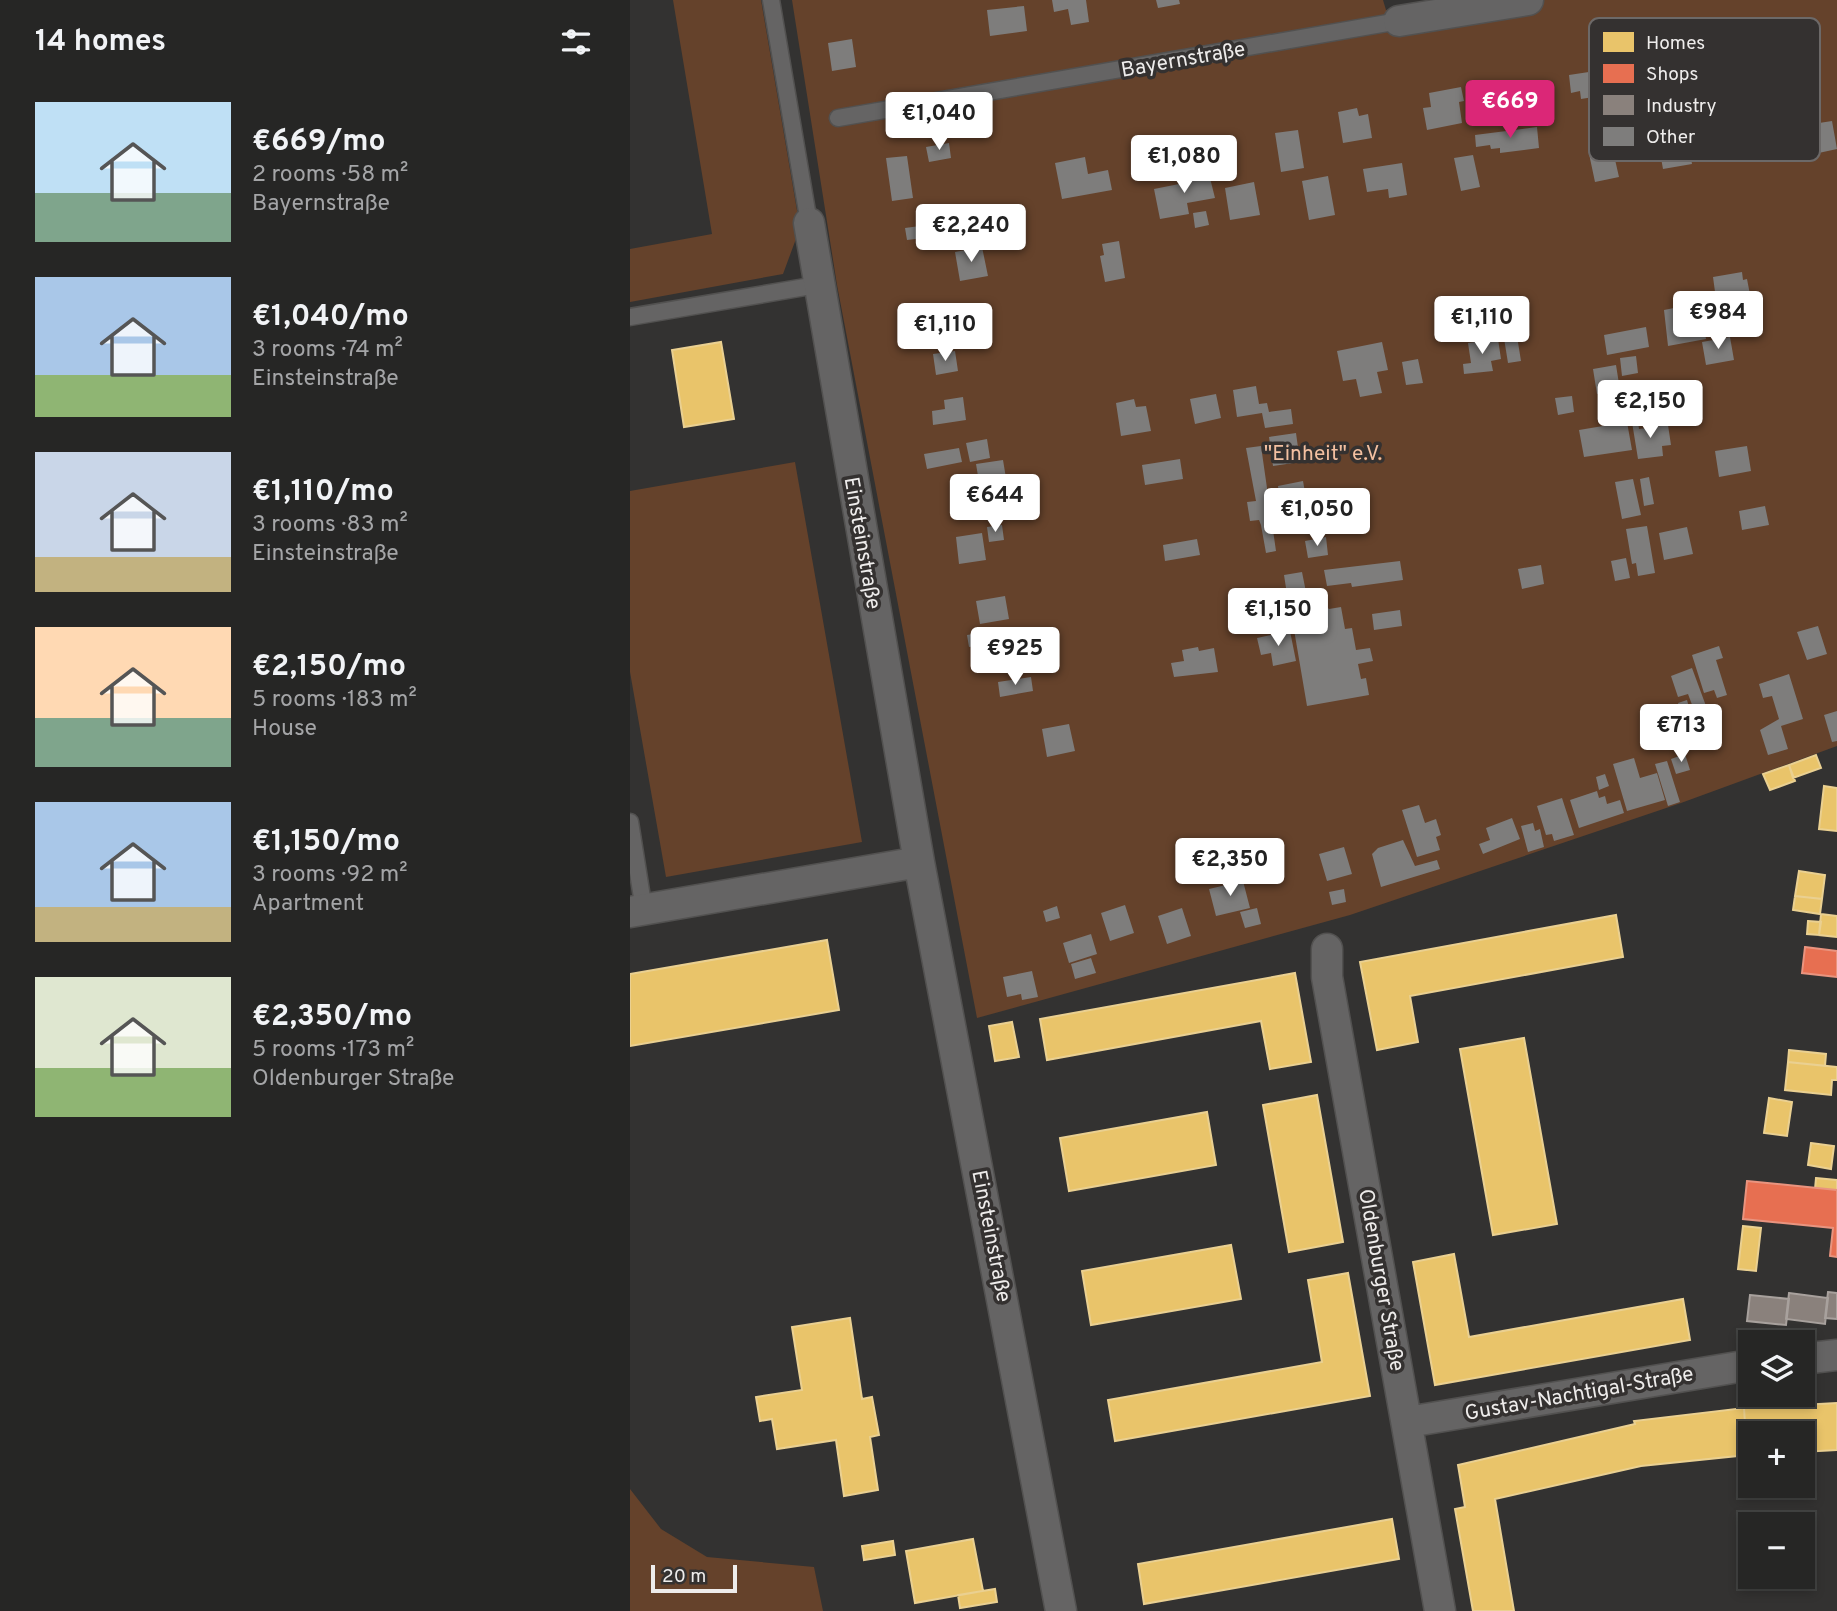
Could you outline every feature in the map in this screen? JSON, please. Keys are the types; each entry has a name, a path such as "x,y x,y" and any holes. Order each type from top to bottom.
{"street":[{"name":"Bayernstraße","path":"1399,21 1528,0"},
{"name":"Einsteinstraße","path":"809,223 817,285 919,862 1061,1611"},
{"path":"637,911 919,862"},
{"name":"Oldenburger Straße","path":"1327,949 1327,977 1440,1611"},
{"path":"1815,1358 1837,1355"},
{"name":"Gustav-Nachtigal-Straße","path":"1408,1422 1738,1367"}],"lane":[{"path":"771,0 809,223"},
{"name":"Bayernstraße","path":"838,118 1399,21"},
{"path":"630,317 817,285"},
{"path":"630,822 637,911"}],"green space":[{"path":"673,0 761,0 800,228 783,274 630,302 630,249 712,234"},
{"name":"\"Einheit\" e.V.","path":"792,0 1383,0 1386,10 1471,0 1837,0 1837,746 1681,803 1350,915 977,1018 837,285"},
{"path":"795,462 862,842 666,877 630,672 630,491"},
{"path":"630,1489 661,1529 707,1557 814,1567 823,1611 630,1611"}],"building: Homes":[{"path":"721,342 734,419 684,427 672,350"},
{"path":"1816,755 1821,768 1793,778 1789,765"},
{"path":"1789,765 1795,781 1770,790 1763,774"},
{"path":"1824,786 1837,788 1837,831 1819,829"},
{"path":"1799,871 1825,875 1822,899 1795,896"},
{"path":"1795,896 1822,899 1820,914 1793,910"},
{"path":"1821,914 1837,916 1837,937 1819,935"},
{"path":"1616,915 1623,957 1410,996 1418,1042 1377,1050 1360,962"},
{"path":"1808,921 1821,922 1819,935 1807,934"},
{"path":"827,940 839,1010 630,1046 630,974"},
{"path":"1295,973 1311,1062 1270,1069 1261,1021 1047,1060 1040,1019"},
{"path":"1012,1022 1019,1057 995,1061 989,1026"},
{"path":"1524,1038 1557,1224 1493,1235 1460,1049"},
{"path":"1789,1050 1826,1054 1825,1066 1788,1062"},
{"path":"1788,1062 1837,1067 1837,1080 1832,1080 1831,1095 1785,1090"},
{"path":"1317,1095 1343,1242 1289,1252 1263,1105"},
{"path":"1769,1098 1792,1102 1787,1136 1764,1133"},
{"path":"1207,1112 1216,1165 1069,1191 1060,1138"},
{"path":"1811,1143 1834,1146 1831,1169 1808,1165"},
{"path":"1816,1178 1837,1180 1837,1191 1815,1189"},
{"path":"1743,1226 1761,1228 1756,1271 1738,1269"},
{"path":"1231,1245 1241,1299 1091,1325 1082,1271"},
{"path":"1454,1254 1469,1337 1683,1299 1690,1340 1435,1385 1413,1262"},
{"path":"1348,1273 1370,1396 1115,1441 1108,1400 1322,1362 1308,1280"},
{"path":"850,1318 862,1399 872,1397 879,1435 870,1437 878,1490 844,1496 836,1440 777,1449 772,1419 760,1421 756,1397 802,1390 792,1327"},
{"path":"1837,1403 1837,1450 1815,1451 1815,1421 1745,1421 1744,1408 1815,1407 1815,1404"},
{"path":"1744,1408 1745,1421 1738,1421 1738,1456 1641,1466 1495,1499 1514,1611 1473,1611 1455,1509 1465,1507 1458,1465 1635,1424 1634,1421"},
{"path":"1392,1519 1399,1559 1144,1604 1138,1564"},
{"path":"973,1539 983,1591 915,1603 906,1551"},
{"path":"893,1541 895,1555 864,1560 862,1546"},
{"path":"995,1589 997,1602 960,1608 958,1595"}],"building: Shops":[{"path":"1805,947 1837,951 1837,977 1802,973"},
{"path":"1747,1181 1837,1190 1837,1257 1830,1256 1833,1228 1743,1219"}],"building: Industry":[{"path":"1828,1292 1837,1293 1837,1319 1825,1318"},
{"path":"1789,1293 1828,1298 1825,1324 1786,1319"},
{"path":"1750,1295 1789,1299 1786,1325 1747,1321"}],"building: Other":[{"path":"1052,0 1086,0 1089,22 1071,25 1068,9 1054,12"},
{"path":"1156,0 1179,0 1180,4 1158,8"},
{"path":"1024,6 1027,31 990,36 987,10"},
{"path":"852,39 856,67 832,71 828,43"},
{"path":"1589,72 1589,98 1581,99 1580,91 1571,93 1569,75"},
{"path":"1461,87 1464,101 1459,102 1462,123 1427,130 1423,108 1431,107 1429,93"},
{"path":"1511,92 1513,103 1528,100 1531,117 1504,123 1498,95"},
{"path":"1357,108 1359,116 1368,114 1372,138 1343,143 1338,112"},
{"path":"1832,121 1837,149 1820,153 1820,123"},
{"path":"1537,127 1539,148 1500,153 1500,148 1491,149 1490,145 1476,147 1475,135"},
{"path":"1298,130 1304,168 1281,172 1275,133"},
{"path":"1222,142 1226,162 1199,167 1196,146"},
{"path":"949,143 951,158 929,162 926,147"},
{"path":"1168,148 1172,175 1148,178 1145,150"},
{"path":"1473,155 1480,187 1461,191 1454,158"},
{"path":"907,156 913,198 892,201 886,158"},
{"path":"1085,157 1088,174 1108,170 1112,190 1062,199 1055,163"},
{"path":"1591,161 1615,161 1619,177 1595,182"},
{"path":"1662,161 1691,161 1692,164 1663,169"},
{"path":"1402,163 1407,195 1389,198 1388,189 1367,192 1363,169"},
{"path":"1208,170 1215,198 1187,203 1189,214 1160,219 1154,189 1189,182 1187,174"},
{"path":"1328,176 1335,215 1309,220 1302,181"},
{"path":"1254,182 1260,215 1230,220 1225,188"},
{"path":"1206,211 1209,225 1195,228 1193,213"},
{"path":"958,213 960,230 948,232 948,235 907,240 905,228 920,226 919,218"},
{"path":"1119,241 1125,278 1105,282 1100,256 1104,255 1102,244"},
{"path":"982,247 988,276 960,281 955,252"},
{"path":"1742,272 1743,280 1747,279 1753,310 1737,312 1741,332 1721,336 1713,277"},
{"path":"1699,303 1706,339 1668,346 1664,310"},
{"path":"962,309 965,328 921,333 919,321 929,319 928,315"},
{"path":"1646,327 1649,347 1607,355 1604,335"},
{"path":"1516,330 1521,361 1508,363 1503,332"},
{"path":"1730,337 1734,360 1706,365 1702,342"},
{"path":"1498,339 1501,359 1491,361 1493,371 1464,374 1463,364 1471,363 1468,343"},
{"path":"1382,342 1388,370 1377,372 1382,393 1360,397 1356,379 1343,381 1337,351"},
{"path":"955,351 958,371 936,375 933,354"},
{"path":"1636,356 1638,373 1622,376 1620,358"},
{"path":"1418,359 1423,383 1406,385 1402,362"},
{"path":"1616,365 1620,390 1597,394 1593,369"},
{"path":"1256,386 1259,404 1267,403 1269,412 1291,409 1293,424 1265,428 1262,413 1237,417 1233,390"},
{"path":"1216,394 1221,418 1195,424 1190,399"},
{"path":"1572,396 1574,412 1558,415 1555,398"},
{"path":"963,397 966,420 933,425 932,411 945,409 944,400"},
{"path":"1134,399 1136,407 1146,406 1151,431 1121,436 1116,403"},
{"path":"1637,415 1639,429 1668,425 1671,445 1662,446 1663,456 1638,459 1631,416"},
{"path":"1627,422 1632,450 1584,457 1579,430"},
{"path":"1296,433 1300,462 1273,466 1269,437"},
{"path":"987,439 990,458 970,462 966,443"},
{"path":"1261,446 1276,551 1266,553 1261,525 1259,520 1250,521 1247,502 1256,501 1246,448"},
{"path":"1747,446 1751,471 1719,477 1715,451"},
{"path":"959,448 962,462 927,469 924,454"},
{"path":"1180,459 1183,479 1145,485 1142,465"},
{"path":"1003,460 1007,484 980,488 976,464"},
{"path":"1649,477 1654,504 1644,506 1640,479"},
{"path":"1633,479 1641,515 1622,519 1615,482"},
{"path":"1303,481 1306,498 1280,502 1278,486"},
{"path":"1765,506 1769,525 1742,530 1739,511"},
{"path":"1002,525 1004,540 989,542 987,527"},
{"path":"1647,526 1655,573 1638,576 1636,563 1632,564 1626,529"},
{"path":"1687,527 1693,554 1664,560 1659,533"},
{"path":"982,533 986,560 959,564 956,537"},
{"path":"1326,537 1328,555 1308,558 1305,541"},
{"path":"1197,539 1200,555 1165,561 1163,545"},
{"path":"1626,558 1630,578 1615,581 1611,561"},
{"path":"1400,561 1403,580 1352,587 1351,583 1327,586 1324,570"},
{"path":"1541,565 1544,584 1522,589 1518,569"},
{"path":"1302,572 1306,592 1323,589 1329,609 1341,607 1345,629 1352,628 1356,650 1370,648 1373,661 1358,664 1361,679 1366,678 1369,695 1307,706 1291,612 1258,618 1253,594 1286,588 1284,575"},
{"path":"1005,596 1009,619 980,624 976,601"},
{"path":"1400,610 1402,626 1374,630 1372,614"},
{"path":"1818,626 1827,654 1807,660 1797,632"},
{"path":"1011,628 1013,641 969,647 967,635"},
{"path":"1290,631 1296,661 1273,666 1271,653 1261,655 1257,638"},
{"path":"1719,646 1723,658 1716,660 1727,695 1717,698 1714,690 1704,693 1692,655"},
{"path":"1198,647 1199,651 1214,648 1218,672 1174,677 1171,663 1184,661 1182,650"},
{"path":"1692,668 1706,706 1694,710 1688,694 1678,697 1671,676"},
{"path":"1789,674 1803,719 1781,726 1788,749 1768,755 1760,730 1779,719 1772,696 1763,698 1759,684"},
{"path":"1031,677 1033,691 1000,697 998,682"},
{"path":"1687,700 1694,726 1685,729 1678,703"},
{"path":"1837,711 1837,741 1832,742 1824,715"},
{"path":"1069,724 1075,751 1047,757 1042,729"},
{"path":"1685,754 1690,770 1676,774 1671,759"},
{"path":"1634,758 1640,778 1657,773 1665,800 1627,811 1613,764"},
{"path":"1667,761 1680,802 1668,806 1655,764"},
{"path":"1605,774 1609,786 1599,790 1596,777"},
{"path":"1597,791 1599,798 1605,796 1607,804 1620,800 1624,813 1579,828 1570,800"},
{"path":"1562,798 1574,835 1554,841 1552,834 1546,835 1537,806"},
{"path":"1419,805 1425,823 1436,819 1441,835 1436,837 1440,850 1417,857 1402,810"},
{"path":"1512,818 1520,839 1483,854 1479,844 1490,840 1486,828"},
{"path":"1533,823 1535,831 1540,829 1544,847 1528,852 1521,826"},
{"path":"1403,840 1415,866 1437,860 1440,869 1381,887 1372,854 1378,848"},
{"path":"1344,847 1352,874 1327,881 1319,854"},
{"path":"1243,881 1250,908 1216,916 1209,889"},
{"path":"1344,889 1346,902 1332,905 1329,892"},
{"path":"1125,905 1134,933 1110,941 1101,913"},
{"path":"1057,906 1060,918 1046,922 1043,911"},
{"path":"1182,908 1191,936 1167,944 1158,916"},
{"path":"1257,908 1261,924 1245,928 1240,912"},
{"path":"1091,934 1097,954 1069,963 1063,943"},
{"path":"1091,958 1096,973 1075,979 1071,964"},
{"path":"1032,971 1038,997 1022,1000 1021,994 1007,997 1003,977"}]}
